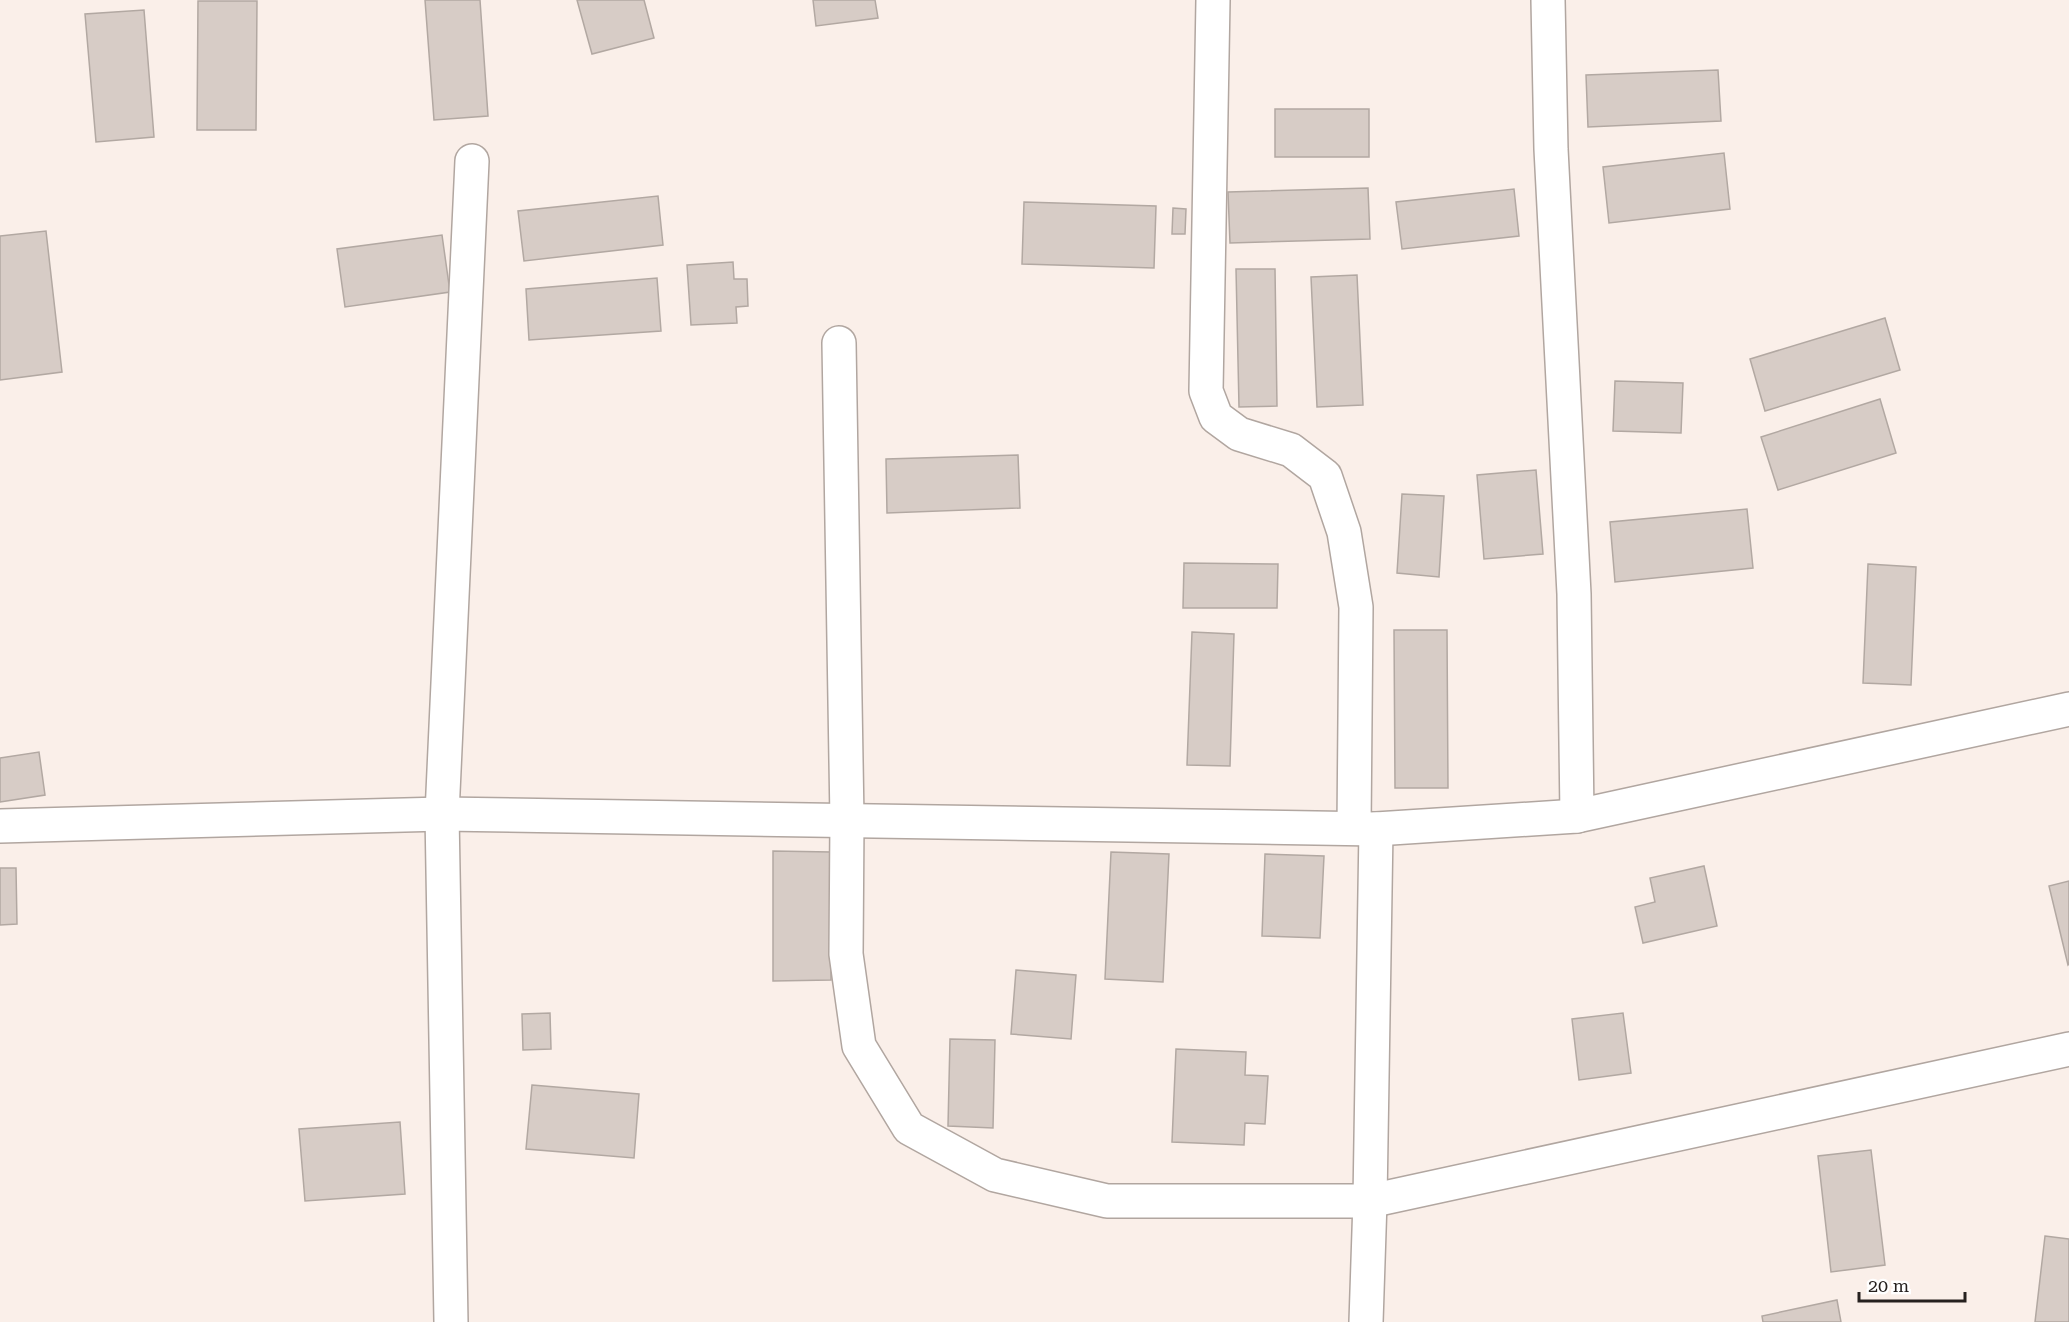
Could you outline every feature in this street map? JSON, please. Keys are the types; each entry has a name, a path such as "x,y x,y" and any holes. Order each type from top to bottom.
{"street":[{"path":"1213,0 1206,391 1216,417 1239,434 1291,450 1325,476 1344,532 1356,607 1365,829 1370,1201 1366,1322"},
{"path":"1548,0 1551,149 1574,594 1577,816"},
{"path":"451,1322 442,814 472,161"},
{"path":"839,343 847,820 846,954 858,1046 909,1128 995,1175 1107,1201 1370,1201 2069,1049"},
{"path":"0,826 442,814 1365,829 1577,816 2069,709"}],"building":[{"path":"425,0 480,0 488,116 434,120"},
{"path":"577,0 644,0 654,38 592,54"},
{"path":"813,0 875,0 878,18 816,26"},
{"path":"198,1 257,1 256,130 197,130"},
{"path":"144,10 154,137 96,142 85,14"},
{"path":"1718,70 1721,121 1588,127 1586,75"},
{"path":"1275,109 1369,109 1369,157 1275,157"},
{"path":"1724,153 1730,209 1609,223 1603,167"},
{"path":"1368,188 1370,239 1230,243 1228,192"},
{"path":"1514,189 1519,236 1402,249 1396,202"},
{"path":"658,196 663,245 524,261 518,211"},
{"path":"1024,202 1156,206 1154,268 1022,264"},
{"path":"1173,208 1186,209 1185,234 1172,234"},
{"path":"46,231 62,372 0,380 0,236"},
{"path":"442,235 450,292 345,307 337,249"},
{"path":"733,262 734,279 747,279 748,306 736,307 737,323 691,325 687,265"},
{"path":"1236,269 1275,269 1277,406 1239,407"},
{"path":"1357,275 1363,405 1317,407 1311,277"},
{"path":"657,278 661,331 529,340 526,289"},
{"path":"1885,318 1900,370 1765,411 1750,359"},
{"path":"1615,381 1683,383 1681,433 1613,431"},
{"path":"1880,399 1896,453 1778,490 1761,437"},
{"path":"1018,455 1020,508 887,513 886,459"},
{"path":"1536,470 1543,554 1484,559 1477,475"},
{"path":"1402,494 1444,496 1439,577 1397,573"},
{"path":"1747,509 1753,568 1615,582 1610,522"},
{"path":"1184,563 1278,564 1277,608 1183,608"},
{"path":"1868,564 1916,567 1911,685 1863,683"},
{"path":"1394,630 1447,630 1448,788 1395,788"},
{"path":"1192,632 1234,634 1230,766 1187,765"},
{"path":"39,752 45,795 0,802 0,758"},
{"path":"773,851 831,852 831,980 773,981"},
{"path":"1111,852 1169,854 1163,982 1105,979"},
{"path":"1265,854 1324,856 1320,938 1262,936"},
{"path":"1704,866 1717,926 1643,943 1635,907 1655,902 1650,878"},
{"path":"0,868 16,868 17,924 0,925"},
{"path":"2069,881 2069,964 2068,965 2049,886"},
{"path":"1016,970 1076,975 1071,1039 1011,1034"},
{"path":"550,1013 551,1049 523,1050 522,1014"},
{"path":"1623,1013 1631,1073 1579,1080 1572,1019"},
{"path":"950,1039 995,1040 993,1128 948,1126"},
{"path":"1176,1049 1246,1052 1245,1075 1268,1076 1265,1124 1245,1123 1244,1145 1172,1142"},
{"path":"532,1085 639,1094 634,1158 526,1149"},
{"path":"400,1122 405,1194 305,1201 299,1129"},
{"path":"1871,1150 1885,1265 1831,1272 1818,1156"},
{"path":"2045,1236 2069,1239 2069,1322 2035,1322"},
{"path":"1837,1300 1841,1322 1763,1322 1762,1316"}]}
